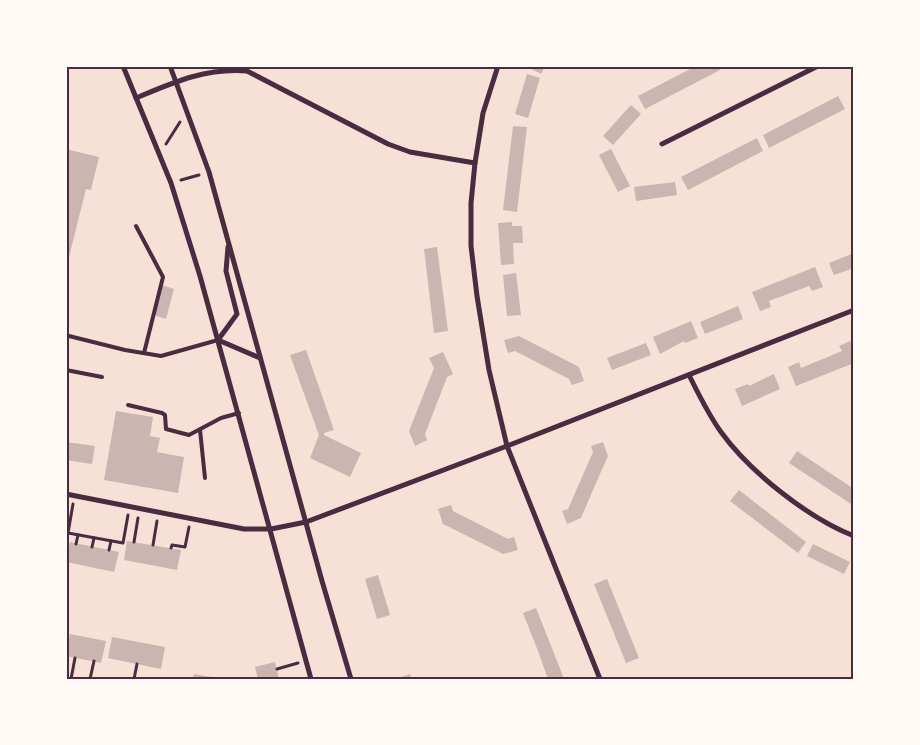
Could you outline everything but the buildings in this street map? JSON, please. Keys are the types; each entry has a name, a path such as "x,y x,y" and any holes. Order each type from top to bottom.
{"street":[{"path":"123,66 171,184 239,413 311,679"},
{"path":"170,66 209,172 351,679"},
{"path":"498,66 483,112 471,203 471,237 476,296 489,370 507,446 600,679"},
{"path":"662,144 818,66"},
{"path":"136,98 176,80 210,72 228,70 247,71 388,144 410,152 475,163"},
{"path":"218,340 237,314 226,271 228,241"},
{"path":"66,494 244,528 271,529 306,522 507,446 854,310"},
{"path":"218,340 260,358"},
{"path":"689,375 721,433 762,477 805,509 854,536"}],"lane":[{"path":"136,226 163,277 144,353"},
{"path":"69,336 161,356 218,340"},
{"path":"66,370 102,376"},
{"path":"128,405 162,413 166,415 165,427 168,431 189,435 221,418 239,413"},
{"path":"200,430 205,478"}],"path":[{"path":"160,155 187,111"},
{"path":"171,184 209,172"},
{"path":"75,496 68,533 123,543 130,507"},
{"path":"134,542 140,509"},
{"path":"153,545 159,512"},
{"path":"172,548 172,545 185,547 190,518"},
{"path":"76,544 78,535"},
{"path":"92,547 94,538"},
{"path":"109,550 111,541"},
{"path":"72,679 75,658"},
{"path":"277,669 306,660"},
{"path":"90,679 94,662"},
{"path":"134,679 137,664"}]}
